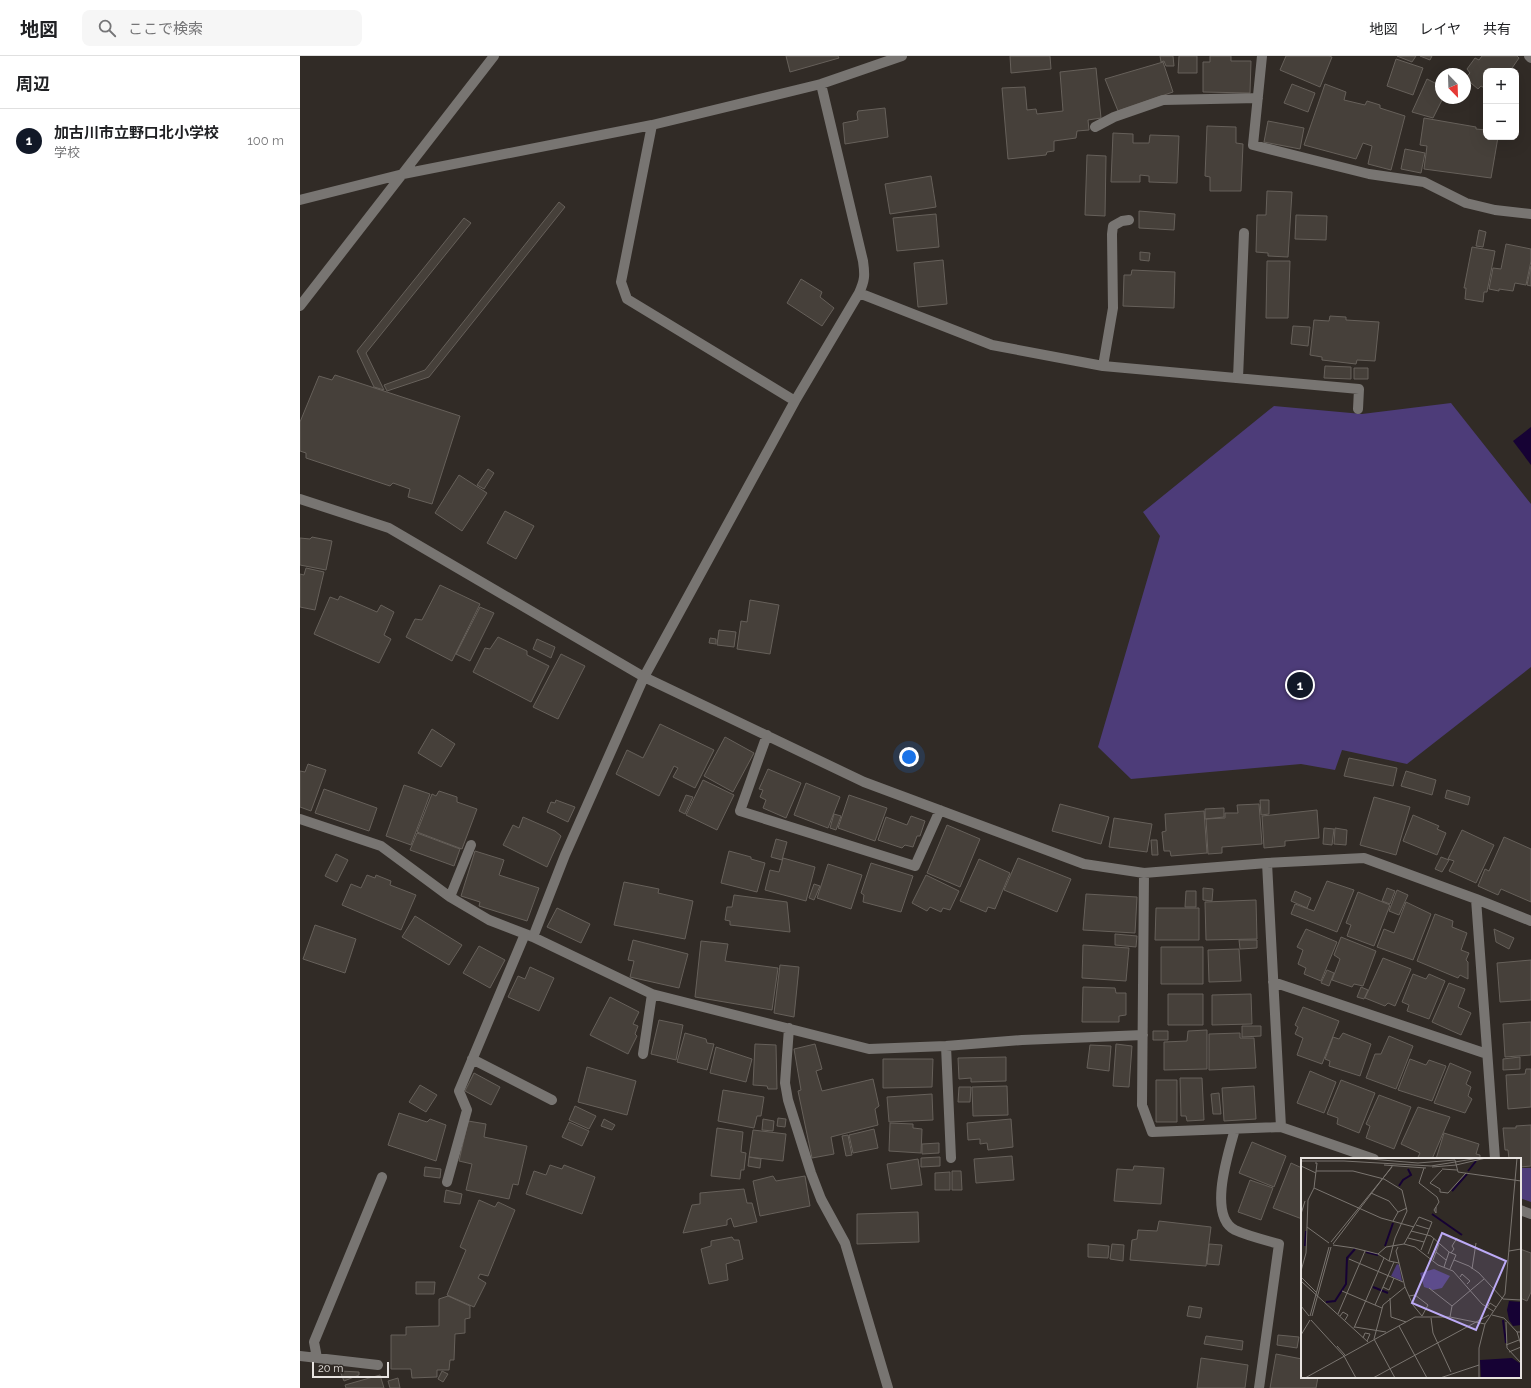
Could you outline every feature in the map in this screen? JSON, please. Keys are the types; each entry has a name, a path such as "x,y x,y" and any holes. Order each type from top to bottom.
{"street":[{"path":"300,306 494,56"},
{"path":"300,200 403,174 652,125 821,84 902,56"},
{"path":"1262,56 1252,145 1369,174 1424,182 1466,204 1496,210 1531,214"},
{"path":"447,1182 467,1110 459,1091 644,677 795,401 859,293 865,276 863,261 821,84"},
{"path":"1095,127 1114,117 1163,100 1258,98"},
{"path":"652,125 621,282 627,299 795,401"},
{"path":"1103,366 1113,308 1113,226 1122,221 1129,220"},
{"path":"1238,378 1244,233"},
{"path":"859,293 992,345 1103,366 1359,389 1358,409"},
{"path":"300,499 389,528 644,677 864,782 1084,864 1144,873 1267,863 1364,858 1531,921"},
{"path":"767,735 740,811 915,866 940,810"},
{"path":"300,819 381,846 450,897 489,920 529,935 652,994 868,1048 946,1046 1022,1040 1143,1036"},
{"path":"450,897 471,845"},
{"path":"1267,863 1281,1127"},
{"path":"1144,873 1142,1105 1152,1132 1281,1127 1371,1158"},
{"path":"1476,899 1495,1158"},
{"path":"1273,982 1488,1054"},
{"path":"643,1054 652,994"},
{"path":"789,1028 785,1083 788,1100 811,1173 821,1199 845,1243 888,1388"},
{"path":"946,1046 951,1158"},
{"path":"472,1059 552,1100"},
{"path":"1236,1129 1223,1176 1222,1203 1224,1220 1234,1229 1279,1244 1259,1388"},
{"path":"317,1358 314,1342 382,1177"},
{"path":"1521,1210 1531,1214"},
{"path":"300,1356 378,1364"}],"shaded area":[{"path":"1451,403 1531,504 1531,667 1407,764 1342,750 1335,770 1301,764 1131,779 1098,747 1160,536 1143,512 1274,406 1362,414"},
{"path":"1531,427 1531,465 1513,441"},
{"path":"1521,1168 1531,1168 1531,1202 1521,1198"}],"building":[{"path":"786,56 838,56 839,58 790,72"},
{"path":"1010,56 1050,56 1051,69 1011,73"},
{"path":"1160,56 1173,56 1174,66 1166,66 1164,61 1161,62"},
{"path":"1179,56 1197,56 1197,73 1178,73"},
{"path":"1210,56 1231,56 1231,61 1251,61 1250,93 1203,92 1203,62 1210,62"},
{"path":"1286,56 1332,57 1320,87 1280,70"},
{"path":"1397,56 1416,56 1412,62"},
{"path":"1420,56 1432,56 1430,60"},
{"path":"1482,56 1517,56 1519,58 1512,68 1483,68 1483,87 1481,86 1478,89 1471,83 1471,68 1468,68 1475,58 1479,60"},
{"path":"1396,59 1423,68 1413,95 1387,86"},
{"path":"1163,62 1173,92 1118,111 1105,79"},
{"path":"1096,68 1101,118 1088,120 1089,130 1077,131 1076,138 1054,141 1054,151 1047,152 1046,155 1008,159 1002,88 1025,87 1027,110 1036,109 1037,114 1063,111 1060,72"},
{"path":"1427,79 1435,83 1435,104 1440,104 1433,118 1412,112"},
{"path":"1292,84 1315,93 1308,112 1284,103"},
{"path":"1325,84 1346,92 1344,100 1365,105 1367,101 1380,105 1380,108 1405,116 1391,170 1368,164 1372,146 1363,143 1356,159 1304,145"},
{"path":"885,108 888,137 845,144 843,123 858,120 858,111"},
{"path":"1424,118 1476,127 1476,129 1483,130 1483,140 1497,140 1491,178 1424,169 1427,146 1420,145"},
{"path":"1268,121 1304,128 1300,149 1264,142"},
{"path":"1207,126 1236,127 1236,143 1243,144 1241,191 1210,191 1210,177 1205,176"},
{"path":"1113,133 1133,134 1133,143 1149,143 1150,135 1179,136 1177,183 1149,182 1149,176 1140,175 1140,182 1111,182"},
{"path":"1405,149 1425,153 1421,173 1401,169"},
{"path":"1087,155 1106,156 1105,216 1085,215"},
{"path":"931,176 936,207 890,214 885,184"},
{"path":"1267,191 1292,192 1288,257 1268,256 1268,253 1256,252 1257,215 1266,215"},
{"path":"559,202 565,207 429,377 387,391 384,385 425,370"},
{"path":"1139,211 1175,214 1174,230 1139,228"},
{"path":"936,214 939,247 897,251 893,218"},
{"path":"1296,215 1327,216 1326,240 1295,239"},
{"path":"464,218 471,223 366,353 384,390 374,387 357,351"},
{"path":"1479,230 1486,232 1483,247 1476,246"},
{"path":"1506,244 1531,249 1531,261 1526,285 1515,283 1513,291 1489,289 1493,268 1501,269"},
{"path":"1472,247 1495,251 1487,292 1484,292 1483,302 1465,299 1466,288 1464,288"},
{"path":"1140,252 1150,253 1149,261 1140,260"},
{"path":"943,260 947,304 918,307 914,263"},
{"path":"1267,261 1290,261 1288,318 1266,318"},
{"path":"1531,266 1531,286 1527,285"},
{"path":"1132,270 1175,272 1174,308 1123,306 1124,275 1131,275"},
{"path":"801,279 822,292 820,297 834,308 822,326 787,303"},
{"path":"1330,316 1346,317 1346,320 1379,322 1375,361 1357,360 1356,364 1322,360 1322,357 1310,355 1314,320 1329,321"},
{"path":"1293,326 1310,327 1308,346 1291,344"},
{"path":"1325,366 1351,367 1351,379 1324,378"},
{"path":"1354,368 1368,368 1368,379 1354,379"},
{"path":"335,375 460,416 432,504 408,497 410,489 393,483 390,486 306,458 306,453 300,451 300,422 319,376 332,380"},
{"path":"488,469 494,473 484,489 477,485"},
{"path":"459,475 487,493 462,531 435,513"},
{"path":"505,511 534,526 516,559 487,543"},
{"path":"312,537 332,541 326,570 300,565 300,538 310,539"},
{"path":"306,568 324,572 315,610 300,607 300,574 304,575"},
{"path":"440,585 480,604 452,661 406,637 415,619 422,620"},
{"path":"340,596 377,612 381,605 394,612 384,635 391,639 379,663 314,634 330,597 338,600"},
{"path":"750,600 779,605 770,654 737,649 741,621 747,622"},
{"path":"480,607 494,613 470,661 456,654"},
{"path":"719,630 736,632 734,647 717,645"},
{"path":"498,637 527,651 527,655 549,666 531,702 473,672 485,648 490,649"},
{"path":"710,638 716,639 716,644 709,643"},
{"path":"537,639 555,647 551,658 533,649"},
{"path":"561,654 585,666 558,719 533,707"},
{"path":"660,724 714,750 695,788 673,777 678,768 674,766 659,796 616,774 627,750 643,758"},
{"path":"432,729 455,744 441,767 418,753"},
{"path":"725,737 754,753 733,792 704,776"},
{"path":"1349,758 1397,768 1393,786 1344,776"},
{"path":"308,764 326,770 311,811 300,807 300,771 305,772"},
{"path":"768,769 801,783 786,818 763,808 766,800 760,797 763,790 759,789"},
{"path":"1406,771 1436,780 1432,795 1401,786"},
{"path":"703,780 734,795 717,830 686,815"},
{"path":"806,783 840,797 828,828 794,815"},
{"path":"404,785 430,794 411,845 386,836"},
{"path":"324,789 377,808 369,831 315,813"},
{"path":"1447,790 1470,797 1468,805 1445,798"},
{"path":"439,791 457,797 457,802 477,809 462,849 417,832 432,794 436,796"},
{"path":"686,795 693,797 685,814 679,811"},
{"path":"849,795 887,808 875,841 838,828"},
{"path":"1374,797 1410,807 1396,855 1360,845"},
{"path":"556,800 575,807 568,822 547,812 551,802 555,803"},
{"path":"1260,800 1269,800 1269,814 1261,815"},
{"path":"1060,804 1109,817 1101,844 1052,831"},
{"path":"1259,804 1262,844 1222,847 1222,853 1208,854 1206,819 1225,818 1225,813 1238,813 1237,805"},
{"path":"1224,808 1224,817 1205,819 1205,809"},
{"path":"1317,810 1319,838 1285,841 1285,846 1264,848 1262,816"},
{"path":"1204,811 1207,853 1171,856 1170,851 1164,851 1162,832 1166,831 1165,814"},
{"path":"834,814 841,816 836,830 830,828"},
{"path":"1413,815 1439,826 1437,829 1446,833 1437,855 1403,841"},
{"path":"911,816 925,821 920,836 917,836 913,847 905,845 902,848 878,840 886,817 907,825"},
{"path":"523,817 555,831 561,836 547,867 503,845 513,825 519,828"},
{"path":"1114,818 1152,824 1147,852 1109,847"},
{"path":"947,825 980,839 960,887 927,873"},
{"path":"1324,828 1334,829 1332,845 1323,844"},
{"path":"1335,828 1347,830 1346,845 1334,844"},
{"path":"1462,830 1494,845 1476,883 1449,871 1454,861 1448,859"},
{"path":"417,833 460,849 454,866 410,850"},
{"path":"1504,837 1531,849 1531,902 1501,889 1498,895 1478,886 1485,869 1489,871"},
{"path":"776,839 787,842 782,860 771,857"},
{"path":"1151,840 1157,840 1158,855 1152,855"},
{"path":"475,851 504,860 499,875 539,888 527,921 479,906 480,902 461,896"},
{"path":"729,851 751,857 751,859 765,863 757,892 721,883"},
{"path":"336,854 348,860 337,882 325,876"},
{"path":"1441,857 1449,860 1442,872 1435,869"},
{"path":"783,858 815,867 806,901 765,890 770,870 779,872"},
{"path":"1018,858 1071,879 1057,912 1004,890"},
{"path":"979,859 1010,873 995,909 988,907 986,912 960,901"},
{"path":"871,863 913,876 901,912 863,902 864,895 861,893"},
{"path":"828,864 862,875 851,909 817,898"},
{"path":"367,875 375,878 376,875 391,881 390,885 416,895 401,930 342,905 351,884 361,888"},
{"path":"926,875 959,891 950,910 943,908 941,912 930,907 927,911 912,903"},
{"path":"1327,881 1354,890 1337,932 1291,914 1295,904 1314,911"},
{"path":"624,882 659,889 658,893 693,901 685,939 614,925"},
{"path":"814,884 820,886 814,900 809,898"},
{"path":"1203,888 1213,889 1212,901 1203,900"},
{"path":"1387,888 1395,891 1390,904 1382,901"},
{"path":"1397,890 1408,895 1399,915 1389,911"},
{"path":"1186,891 1196,891 1196,907 1185,907"},
{"path":"1295,891 1311,898 1307,908 1291,901"},
{"path":"1358,892 1390,905 1374,946 1347,936 1351,925 1346,923"},
{"path":"1086,894 1137,897 1135,933 1083,930"},
{"path":"734,895 787,902 790,932 730,925 730,921 725,920 727,907 732,907"},
{"path":"1256,900 1257,939 1206,940 1205,902"},
{"path":"1406,902 1431,914 1413,960 1377,947 1384,929 1394,933"},
{"path":"557,908 590,924 581,943 547,927"},
{"path":"1156,908 1199,908 1199,940 1155,940"},
{"path":"1435,914 1453,921 1452,927 1467,933 1461,950 1469,953 1466,960 1468,962 1468,979 1460,975 1458,978 1417,961"},
{"path":"415,916 462,945 449,965 402,937"},
{"path":"315,925 356,939 345,973 303,959"},
{"path":"1306,929 1337,942 1321,981 1304,974 1306,968 1298,964 1303,950 1297,947"},
{"path":"1494,929 1514,938 1509,949 1496,942"},
{"path":"1115,934 1137,936 1136,947 1115,945"},
{"path":"1341,937 1376,951 1363,986 1354,984 1352,987 1332,980 1340,959 1334,955"},
{"path":"633,940 688,954 679,988 630,977 634,961 628,960"},
{"path":"1239,940 1257,940 1257,948 1240,949"},
{"path":"701,941 728,944 725,961 778,968 772,1010 695,997"},
{"path":"1083,945 1129,948 1126,981 1082,978"},
{"path":"479,946 505,960 490,988 463,973"},
{"path":"1161,947 1203,947 1203,984 1161,984"},
{"path":"1239,949 1241,981 1209,982 1208,950"},
{"path":"1383,958 1411,969 1395,1006 1388,1003 1385,1006 1365,998"},
{"path":"1531,960 1531,1000 1500,1002 1497,963"},
{"path":"780,965 799,967 794,1017 774,1013"},
{"path":"530,967 554,978 539,1011 508,997 518,976 525,979"},
{"path":"1327,970 1334,973 1329,986 1321,983"},
{"path":"1413,974 1426,979 1429,974 1445,981 1429,1019 1407,1011 1409,1005 1402,1002"},
{"path":"1449,983 1465,989 1458,1007 1471,1013 1461,1035 1432,1022"},
{"path":"1083,987 1115,988 1116,993 1126,993 1126,1015 1119,1016 1119,1022 1082,1022"},
{"path":"1361,987 1368,990 1364,999 1357,997"},
{"path":"1168,994 1203,994 1203,1025 1168,1025"},
{"path":"1251,994 1252,1024 1212,1025 1212,995"},
{"path":"610,997 639,1012 633,1024 638,1026 635,1034 637,1036 628,1054 590,1035"},
{"path":"1303,1007 1339,1021 1322,1064 1297,1055 1303,1038 1295,1034 1298,1027 1295,1025"},
{"path":"659,1020 683,1025 676,1060 651,1054"},
{"path":"1531,1022 1531,1055 1505,1057 1503,1024"},
{"path":"1242,1026 1261,1026 1261,1036 1242,1037"},
{"path":"1207,1030 1207,1069 1164,1070 1164,1042 1187,1041 1188,1031"},
{"path":"1153,1031 1168,1031 1168,1040 1153,1040"},
{"path":"685,1033 706,1039 707,1043 714,1044 707,1070 677,1062"},
{"path":"1240,1033 1240,1038 1254,1038 1256,1068 1209,1070 1209,1034"},
{"path":"1343,1033 1371,1044 1360,1076 1329,1066 1330,1061 1325,1059 1333,1037 1339,1039"},
{"path":"1389,1036 1413,1046 1396,1089 1366,1078 1375,1054 1381,1054"},
{"path":"755,1044 776,1045 777,1089 768,1089 767,1086 753,1085"},
{"path":"815,1044 822,1069 816,1071 822,1091 873,1079 879,1106 875,1109 878,1125 831,1137 834,1154 812,1158 798,1091 801,1090 794,1049"},
{"path":"1116,1044 1132,1046 1129,1087 1113,1086"},
{"path":"1090,1045 1111,1046 1109,1071 1087,1068"},
{"path":"716,1047 752,1059 746,1082 710,1073"},
{"path":"1006,1057 1006,1081 971,1082 971,1078 959,1079 958,1058"},
{"path":"1520,1057 1520,1069 1503,1070 1503,1059"},
{"path":"883,1059 933,1059 932,1087 883,1088"},
{"path":"1410,1059 1426,1065 1429,1060 1446,1066 1432,1101 1398,1090"},
{"path":"1450,1063 1471,1072 1466,1084 1471,1087 1468,1096 1472,1099 1465,1113 1434,1103"},
{"path":"587,1067 636,1081 627,1115 578,1102"},
{"path":"1526,1069 1531,1069 1531,1107 1508,1109 1506,1075 1525,1074"},
{"path":"1310,1071 1336,1082 1324,1113 1297,1103"},
{"path":"474,1073 500,1087 491,1105 465,1091"},
{"path":"1180,1078 1202,1078 1204,1120 1187,1121 1186,1116 1181,1116"},
{"path":"1156,1080 1177,1080 1177,1122 1156,1122"},
{"path":"1341,1080 1375,1093 1359,1133 1337,1124 1338,1118 1327,1114"},
{"path":"420,1085 437,1095 426,1112 409,1102"},
{"path":"1007,1086 1008,1115 973,1116 972,1087"},
{"path":"1254,1086 1256,1119 1224,1121 1222,1088"},
{"path":"959,1087 971,1087 970,1102 958,1102"},
{"path":"723,1090 764,1097 761,1116 757,1116 754,1128 718,1121"},
{"path":"1219,1093 1221,1114 1213,1114 1211,1094"},
{"path":"932,1094 933,1120 889,1122 887,1097"},
{"path":"1379,1095 1411,1107 1394,1149 1366,1138 1370,1126 1366,1124"},
{"path":"575,1106 596,1116 589,1129 569,1120"},
{"path":"1418,1107 1450,1117 1432,1158 1418,1157 1420,1153 1401,1144"},
{"path":"399,1113 427,1122 430,1119 446,1125 436,1161 388,1145"},
{"path":"778,1118 786,1119 785,1127 777,1126"},
{"path":"604,1119 615,1125 612,1130 601,1126"},
{"path":"763,1119 774,1121 773,1131 762,1130"},
{"path":"1011,1119 1013,1147 988,1150 987,1143 980,1144 980,1139 968,1140 967,1123"},
{"path":"468,1121 486,1124 484,1137 527,1146 518,1185 513,1184 509,1199 466,1190 472,1164 459,1161"},
{"path":"569,1122 589,1131 582,1146 562,1137"},
{"path":"890,1123 913,1124 913,1128 922,1129 921,1153 889,1151"},
{"path":"1531,1125 1531,1166 1521,1167 1521,1158 1509,1158 1508,1150 1505,1150 1503,1128 1516,1128 1516,1126"},
{"path":"717,1128 743,1132 741,1152 746,1153 744,1170 741,1170 740,1179 711,1176"},
{"path":"874,1129 878,1148 853,1153 849,1135"},
{"path":"753,1130 786,1134 783,1161 749,1157"},
{"path":"1444,1133 1479,1144 1476,1154 1480,1155 1480,1158 1436,1158"},
{"path":"848,1135 852,1155 846,1156 842,1136"},
{"path":"1252,1142 1286,1156 1274,1187 1239,1173"},
{"path":"939,1143 939,1153 922,1154 922,1144"},
{"path":"1012,1156 1014,1180 976,1183 974,1159"},
{"path":"749,1157 761,1159 760,1168 748,1166"},
{"path":"940,1157 940,1166 921,1167 921,1158"},
{"path":"918,1159 922,1185 891,1189 887,1164"},
{"path":"1291,1163 1301,1168 1301,1219 1273,1208"},
{"path":"550,1165 562,1169 564,1165 595,1177 582,1214 526,1194 534,1171 546,1175"},
{"path":"1134,1166 1164,1168 1161,1204 1114,1201 1117,1169 1133,1170"},
{"path":"425,1167 441,1169 440,1178 424,1176"},
{"path":"952,1171 961,1171 962,1190 952,1190"},
{"path":"950,1172 950,1190 935,1190 935,1173"},
{"path":"773,1176 776,1181 805,1176 810,1206 760,1216 753,1181"},
{"path":"1250,1180 1273,1188 1261,1220 1238,1212"},
{"path":"744,1189 747,1203 752,1203 757,1222 734,1227 731,1218 727,1220 727,1225 683,1233 692,1205 700,1204 700,1193"},
{"path":"446,1190 462,1194 460,1204 444,1202"},
{"path":"479,1200 495,1207 498,1202 515,1210 488,1276 480,1274 478,1278 486,1283 474,1307 447,1295 466,1250 460,1247"},
{"path":"918,1212 919,1242 857,1244 857,1214"},
{"path":"1159,1221 1211,1227 1206,1266 1130,1260 1132,1240 1137,1239 1138,1230 1157,1231"},
{"path":"732,1237 734,1240 739,1240 743,1259 726,1264 728,1280 709,1284 701,1249 711,1246 711,1241"},
{"path":"1088,1244 1109,1246 1108,1258 1088,1257"},
{"path":"1112,1244 1124,1245 1123,1261 1110,1259"},
{"path":"1209,1244 1222,1245 1219,1265 1207,1264"},
{"path":"1521,1249 1531,1253 1531,1292 1527,1301 1521,1298"},
{"path":"416,1282 435,1282 434,1294 416,1294"},
{"path":"448,1296 470,1306 470,1318 465,1319 465,1333 455,1334 454,1360 450,1360 449,1370 437,1370 437,1377 412,1378 411,1369 391,1369 391,1335 406,1335 406,1327 439,1326 439,1299"},
{"path":"1189,1306 1202,1308 1200,1318 1187,1316"},
{"path":"1278,1335 1299,1337 1297,1348 1277,1345"},
{"path":"1206,1336 1243,1341 1242,1350 1204,1344"},
{"path":"1276,1354 1301,1359 1301,1378 1318,1378 1316,1388 1270,1388"},
{"path":"1201,1358 1248,1365 1245,1388 1197,1388"},
{"path":"340,1371 359,1372 359,1375 344,1381"},
{"path":"442,1371 448,1374 443,1382 438,1379"},
{"path":"380,1375 384,1388 346,1388 345,1385"},
{"path":"398,1378 400,1388 390,1388 388,1381"}],"place":[{"name":"加古川市立野口北小学校","path":"1300,685"}]}
